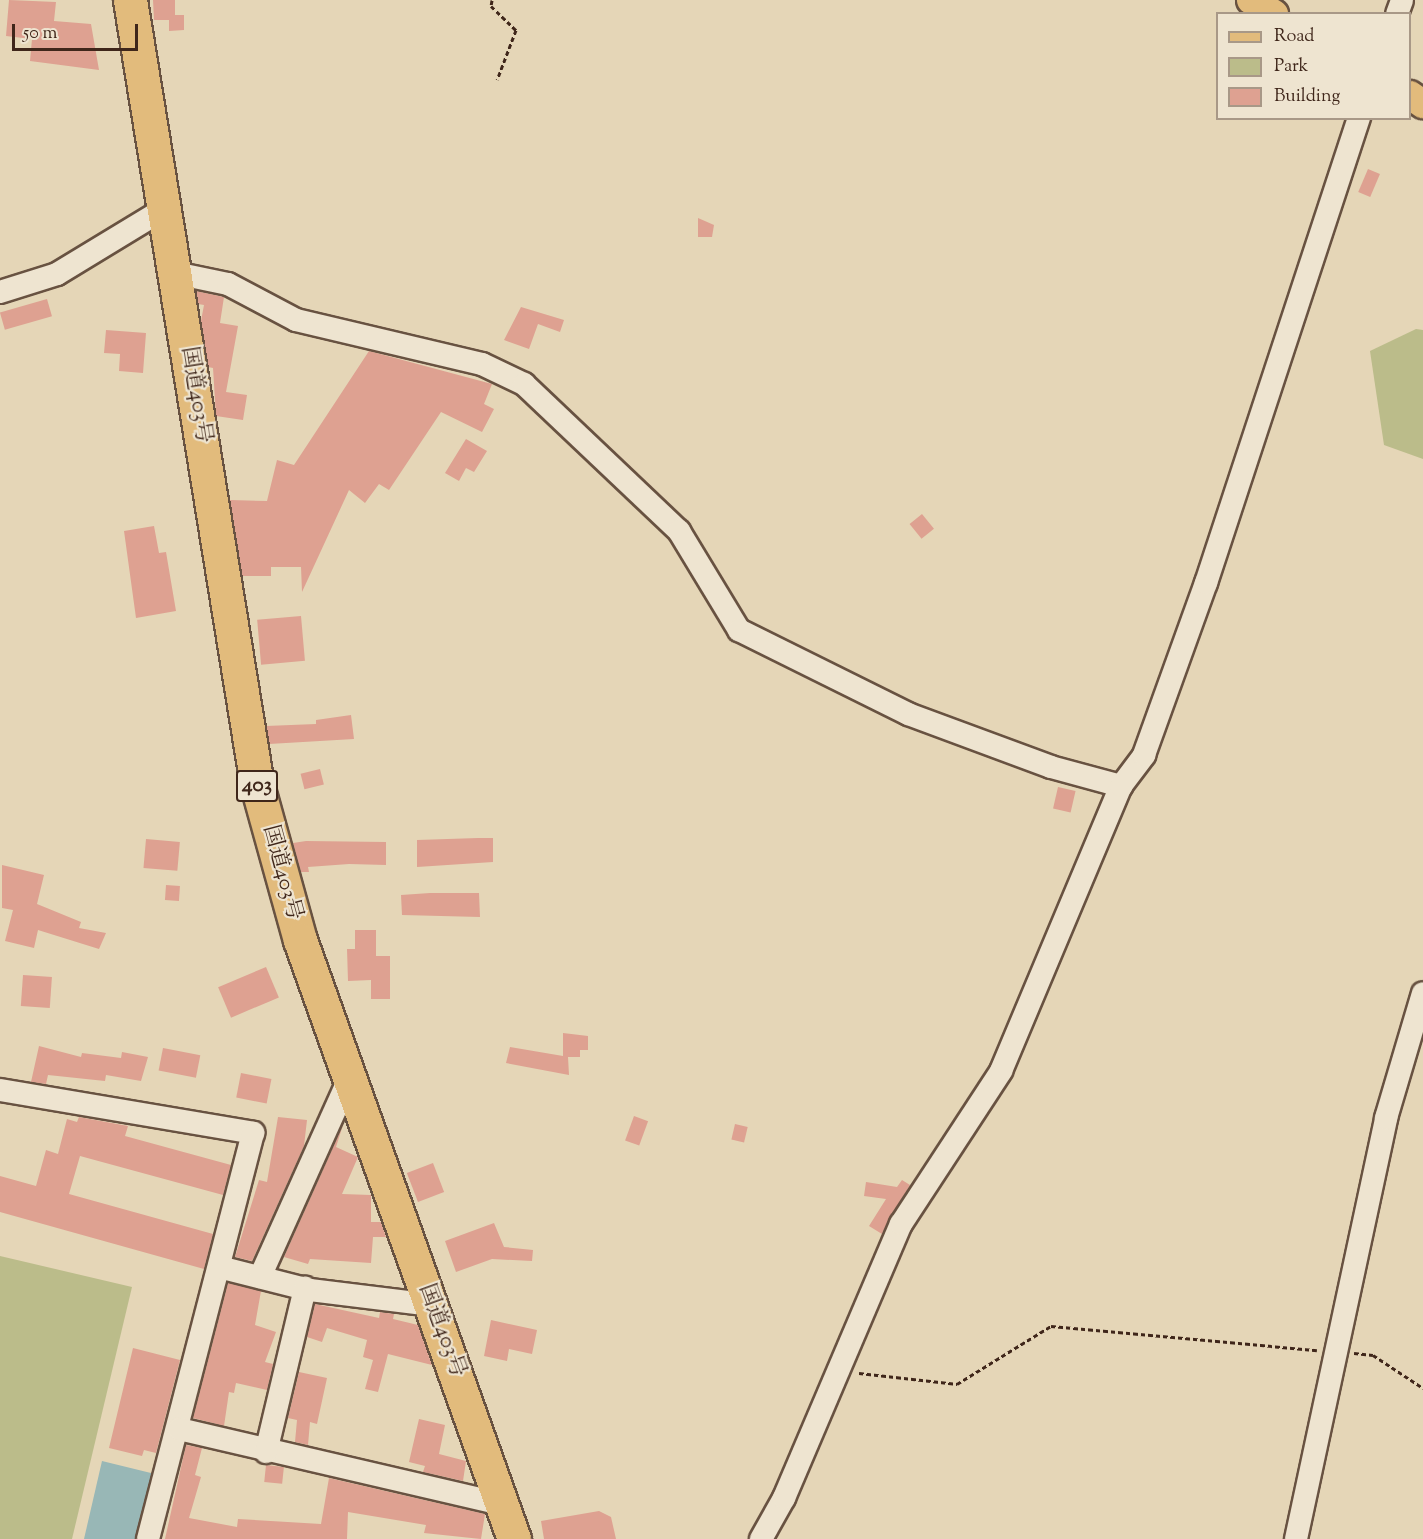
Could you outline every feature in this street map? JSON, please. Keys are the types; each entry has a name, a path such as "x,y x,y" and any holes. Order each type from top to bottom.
{"highway":[{"name":"国道403号","path":"130,0 257,785 300,940 514,1539"}],"main road":[{"path":"1251,0 1271,12"}],"street":[{"path":"761,1539 784,1498 901,1224 1001,1071 1121,786 1144,754 1206,583 1358,120"},
{"path":"0,292 57,274 164,209"},
{"path":"175,273 228,284 296,320 482,364 524,384 679,531 739,630 908,714 1051,767 1121,786"},
{"path":"1296,1539 1339,1352 1386,1118 1423,993"},
{"path":"260,1277 350,1077"},
{"path":"0,1090 253,1133 179,1429 148,1539"},
{"path":"219,1268 305,1288 432,1305"},
{"path":"266,1452 305,1288"},
{"path":"179,1429 266,1452 501,1504"}],"path":[{"path":"492,0 490,6 516,30 497,81"},
{"path":"837,1370 957,1384 1051,1326 1373,1355 1423,1388"}],"green space":[{"path":"1416,329 1423,330 1423,459 1384,445 1370,351"},
{"path":"0,1256 132,1287 72,1539 0,1539"}],"water":[{"path":"102,1461 155,1474 139,1539 84,1539"}],"building":[{"path":"9,0 56,2 54,21 91,24 99,70 30,61 32,39 6,36"},
{"path":"153,0 175,0 175,15 184,15 184,30 169,31 169,20 154,20"},
{"path":"1368,169 1380,174 1370,197 1358,192"},
{"path":"698,218 714,225 712,237 698,237"},
{"path":"196,291 224,297 220,323 238,326 226,392 247,395 243,420 216,416 213,368 208,367 201,321 204,305 198,304"},
{"path":"47,299 52,316 5,330 0,312"},
{"path":"521,307 564,320 560,332 538,324 529,349 504,340"},
{"path":"106,330 146,333 143,373 119,371 120,354 104,353"},
{"path":"369,351 492,384 484,404 494,409 482,432 441,412 389,490 379,484 365,503 349,490 302,592 301,567 271,567 271,576 242,576 230,500 267,501 277,460 294,465"},
{"path":"466,439 487,451 474,472 466,468 459,481 445,473"},
{"path":"922,514 934,529 922,539 910,524"},
{"path":"154,526 159,553 166,552 176,611 136,618 124,531"},
{"path":"301,616 305,661 261,665 257,620"},
{"path":"351,715 354,739 269,744 266,726 316,724 316,720"},
{"path":"320,769 324,785 304,789 301,774"},
{"path":"1058,787 1076,791 1071,812 1053,808"},
{"path":"493,838 493,862 417,867 417,840"},
{"path":"146,839 180,842 177,871 143,868"},
{"path":"306,841 386,842 386,865 349,864 308,867 309,872 301,872 293,843"},
{"path":"2,865 44,875 37,904 81,922 79,928 106,933 99,949 38,930 34,948 5,941 13,910 2,908"},
{"path":"166,885 180,886 179,901 165,900"},
{"path":"479,893 480,917 402,915 401,895"},
{"path":"355,930 376,930 376,956 390,956 390,999 371,999 371,980 348,981 347,949 355,949"},
{"path":"266,967 279,997 231,1018 218,987"},
{"path":"23,975 52,977 50,1008 21,1006"},
{"path":"563,1033 588,1036 588,1050 580,1050 580,1057 568,1057 569,1075 506,1063 510,1047 563,1056"},
{"path":"39,1046 81,1057 82,1053 121,1058 122,1052 148,1057 141,1081 106,1075 105,1081 48,1075 46,1084 31,1082"},
{"path":"163,1048 200,1055 196,1078 159,1071"},
{"path":"241,1073 271,1079 267,1103 236,1098"},
{"path":"634,1116 648,1121 639,1146 625,1140"},
{"path":"79,1117 128,1126 125,1136 231,1165 223,1195 80,1156 69,1194 213,1234 204,1269 0,1212 0,1176 36,1186 46,1150 58,1154 67,1119 77,1122"},
{"path":"278,1117 307,1120 304,1146 252,1261 235,1257 259,1180 267,1182"},
{"path":"735,1124 748,1127 744,1143 731,1140"},
{"path":"343,1125 336,1147 358,1157 342,1194 371,1195 371,1222 381,1222 386,1237 373,1237 371,1263 310,1259 308,1264 284,1257"},
{"path":"433,1163 444,1192 418,1202 407,1173"},
{"path":"902,1180 910,1185 882,1234 869,1226 886,1199 864,1196 866,1182 897,1187"},
{"path":"494,1223 504,1247 533,1250 532,1261 492,1259 456,1272 445,1241"},
{"path":"228,1283 261,1291 255,1325 276,1332 265,1362 273,1364 267,1390 236,1383 234,1393 229,1392 224,1426 193,1418"},
{"path":"315,1304 379,1318 380,1312 394,1314 393,1319 418,1325 432,1365 388,1354 378,1392 365,1389 373,1360 363,1357 367,1340 327,1328 322,1342 307,1337"},
{"path":"491,1320 537,1330 532,1354 509,1349 507,1361 484,1356"},
{"path":"133,1348 180,1360 156,1453 144,1450 142,1456 109,1448"},
{"path":"299,1372 327,1378 317,1424 310,1422 308,1445 295,1442 297,1420 288,1418"},
{"path":"419,1419 445,1425 439,1454 466,1461 463,1481 423,1472 425,1466 409,1462"},
{"path":"186,1445 202,1448 195,1475 201,1477 189,1518 237,1527 238,1519 321,1524 329,1478 485,1514 481,1539 424,1533 426,1525 348,1512 347,1539 165,1539"},
{"path":"266,1465 284,1467 282,1484 264,1482"},
{"path":"599,1511 611,1517 616,1539 544,1539 541,1521"}]}
